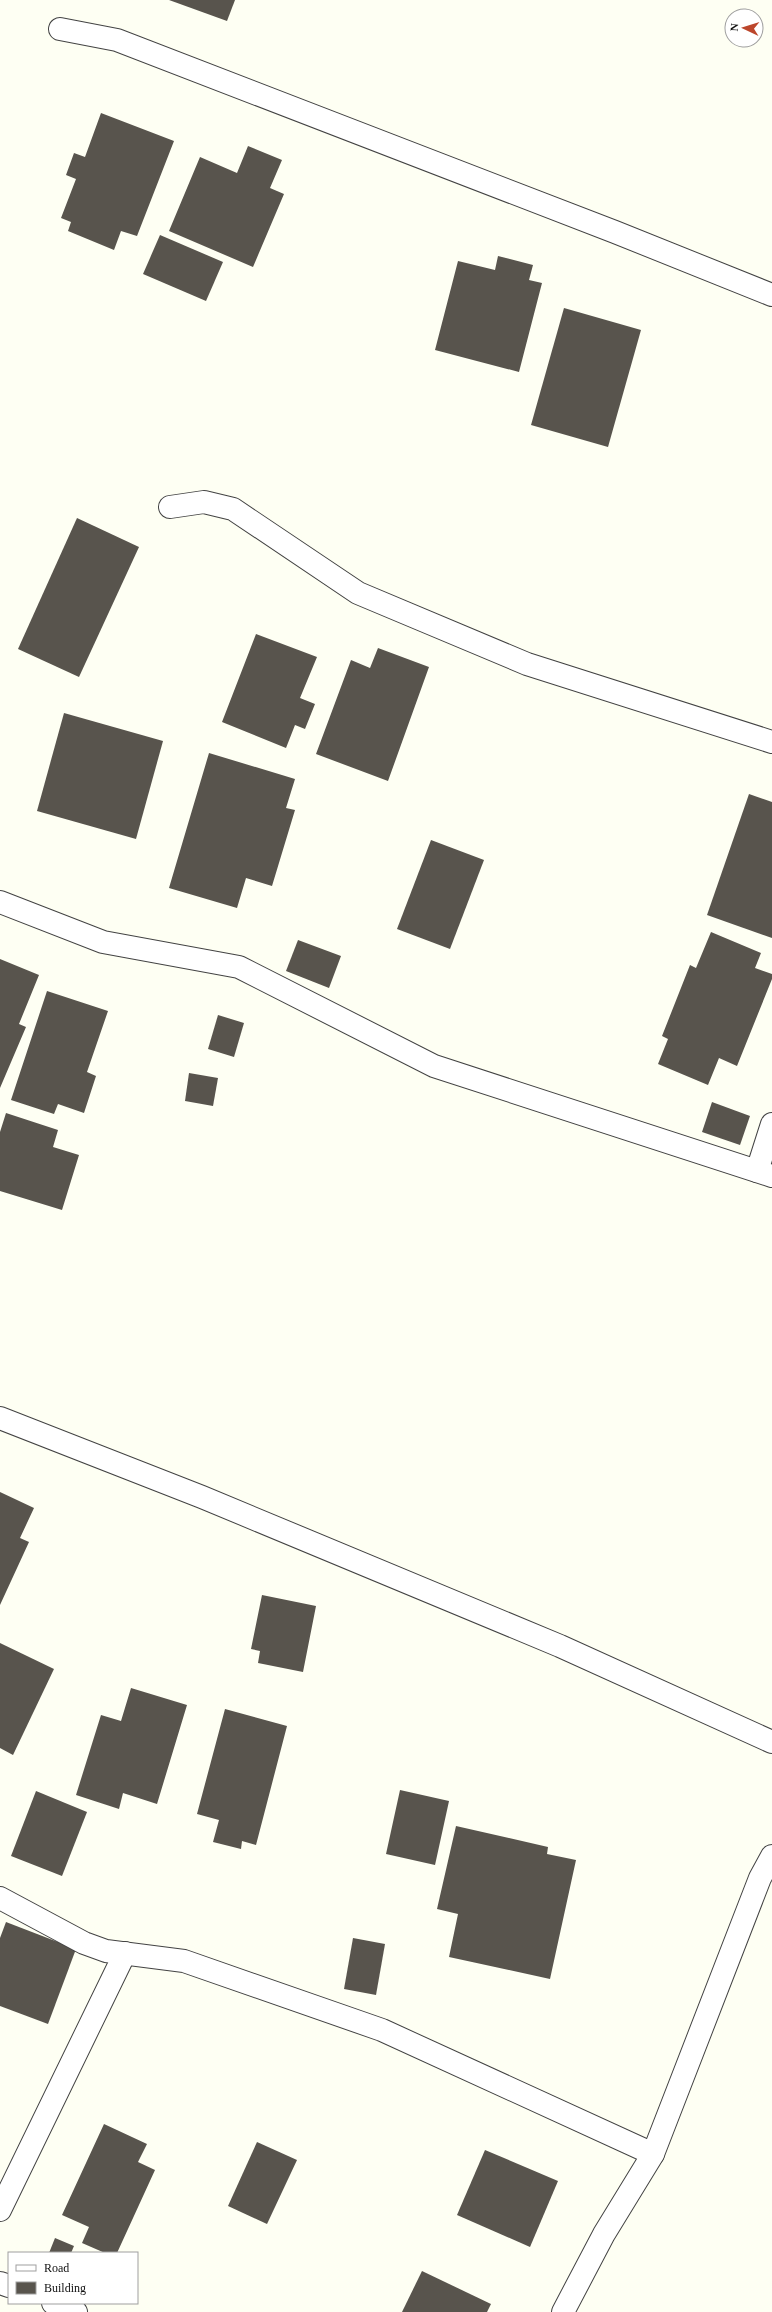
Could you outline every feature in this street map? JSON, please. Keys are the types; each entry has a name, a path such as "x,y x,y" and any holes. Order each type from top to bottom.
{"street":[{"path":"60,29 117,40 614,232 772,295"},
{"path":"170,507 204,502 233,509 358,593 527,664 772,742"},
{"path":"0,902 103,942 239,967 434,1066 764,1174 772,1124"},
{"path":"0,1418 202,1497 560,1646 772,1742"},
{"path":"563,2312 604,2234 653,2154 760,1878 772,1856"},
{"path":"0,1898 84,1943 106,1951 184,1961 382,2030 653,2154"},
{"path":"0,2210 125,1953"},
{"path":"56,2304 76,2312"}],"building":[{"path":"169,0 235,0 227,21"},
{"path":"101,113 174,141 137,236 121,231 114,250 68,231 71,222 61,218 76,179 66,175 74,153 85,157"},
{"path":"248,146 282,160 270,188 284,194 253,267 169,231 200,157 237,173"},
{"path":"160,235 223,262 206,301 143,274"},
{"path":"498,256 533,265 529,280 542,283 519,372 435,350 458,261 495,270"},
{"path":"564,308 641,330 608,447 531,425"},
{"path":"77,518 139,547 79,677 18,649"},
{"path":"256,634 317,657 300,698 315,704 305,729 295,725 286,748 222,722"},
{"path":"378,648 429,667 388,781 316,754 351,660 370,668"},
{"path":"64,713 163,741 136,839 37,811"},
{"path":"209,753 295,779 286,808 295,810 272,886 246,878 237,908 169,888"},
{"path":"749,794 772,802 772,938 707,915"},
{"path":"431,840 484,860 450,949 397,929"},
{"path":"711,932 761,953 755,968 772,974 772,979 737,1066 719,1058 708,1085 658,1064 668,1039 662,1036 690,965 696,968"},
{"path":"298,940 341,956 329,988 286,971"},
{"path":"0,959 39,975 19,1024 26,1027 0,1088"},
{"path":"47,991 108,1011 87,1072 96,1076 84,1113 58,1104 54,1114 11,1100"},
{"path":"218,1015 244,1023 234,1057 208,1049"},
{"path":"189,1073 218,1078 213,1106 185,1101"},
{"path":"712,1102 750,1116 740,1145 702,1132"},
{"path":"6,1113 58,1130 53,1147 79,1155 62,1210 0,1191 0,1132"},
{"path":"0,1492 34,1508 20,1538 29,1542 0,1605"},
{"path":"262,1595 316,1606 303,1672 258,1663 260,1651 251,1649"},
{"path":"0,1643 54,1669 13,1755 0,1748"},
{"path":"131,1688 187,1705 157,1804 123,1793 119,1809 76,1795 101,1715 121,1721"},
{"path":"225,1709 287,1726 256,1845 242,1841 241,1849 213,1842 219,1820 197,1814"},
{"path":"400,1790 449,1801 435,1865 386,1854"},
{"path":"36,1791 87,1812 62,1876 11,1856"},
{"path":"456,1826 548,1847 547,1854 576,1860 550,1979 449,1957 458,1914 437,1909"},
{"path":"6,1922 76,1949 48,2024 0,2006 0,1938"},
{"path":"353,1938 385,1944 376,1995 344,1989"},
{"path":"104,2124 147,2144 138,2162 155,2170 117,2252 103,2252 82,2243 89,2227 62,2215"},
{"path":"257,2142 297,2160 267,2224 228,2206"},
{"path":"485,2150 558,2181 530,2247 457,2215"},
{"path":"55,2238 74,2246 71,2252 49,2252"},
{"path":"422,2271 491,2304 487,2312 402,2312"}]}
